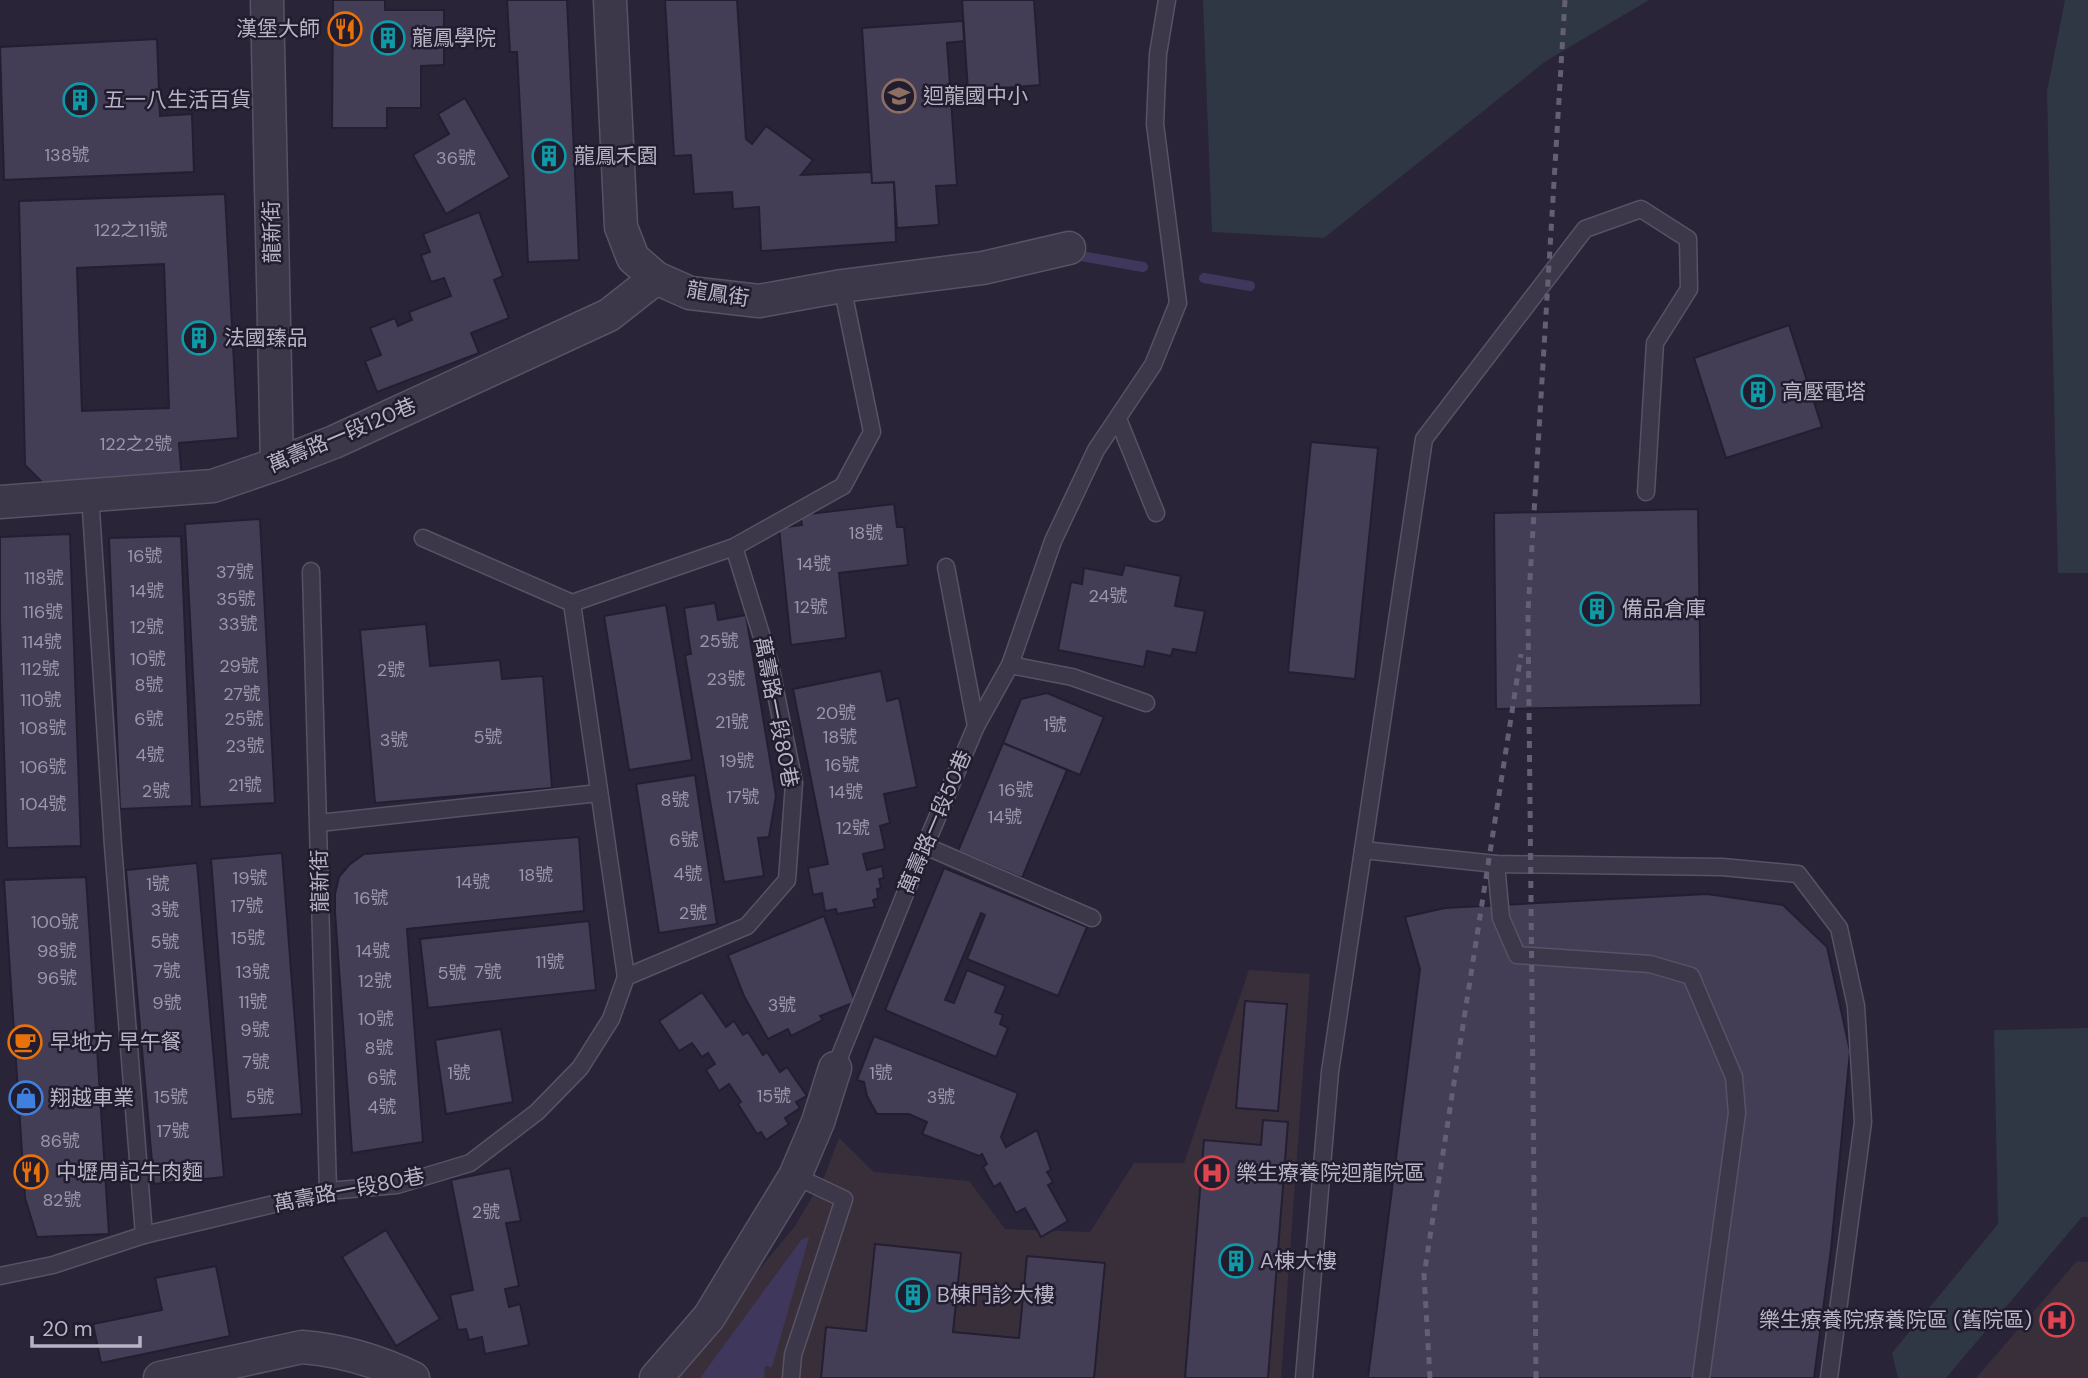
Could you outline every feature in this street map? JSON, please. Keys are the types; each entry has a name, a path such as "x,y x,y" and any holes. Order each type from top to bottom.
{"street":[{"name":"龍新街","path":"267,0 277,464"},
{"name":"龍鳳街","path":"610,0 621,228 633,257 656,278 690,293 758,301 842,286 983,268 1069,248"},
{"name":"萬壽路一段120巷","path":"0,502 213,486 334,442 609,315 656,278"},
{"name":"萬壽路一段50巷","path":"656,1378 709,1317 794,1176 818,1122 835,1068"},
{"path":"160,1378 302,1347 352,1354 413,1378"}],"lane":[{"name":"萬壽路一段50巷","path":"835,1068 976,726 1010,665 1053,541 1096,450 1153,365 1178,303 1155,124 1158,54 1167,0"},
{"path":"1304,1378 1330,1072 1424,439 1585,229 1641,209 1688,239 1689,289 1655,343 1646,492"},
{"path":"423,538 572,603 734,547 843,486 872,432 842,286"},
{"path":"1118,419 1156,513"},
{"path":"90,495 113,846 144,1236"},
{"name":"萬壽路一段80巷","path":"0,1276 54,1265 144,1236 328,1191 397,1185 470,1163 537,1112 580,1068 611,1019 626,977 747,926 787,880 794,783 769,660 734,547"},
{"path":"946,567 976,726"},
{"name":"龍新街","path":"311,571 328,1191"},
{"path":"572,603 626,977"},
{"path":"1010,665 1072,677 1146,703"},
{"path":"319,823 599,793"},
{"path":"925,846 1092,918"},
{"path":"1363,850 1496,864 1722,867 1798,874 1839,928 1856,1006 1863,1122 1829,1378"},
{"path":"1496,864 1501,918 1517,955 1650,964 1691,976 1734,1077 1737,1113 1701,1378"},
{"path":"791,1378 793,1355 844,1199 794,1176"}],"shaded area":[{"path":"1203,0 1649,0 1546,61 1324,238 1212,232"},
{"path":"2065,0 2088,0 2088,573 2058,573 2047,91"},
{"name":"樂生療養院迴龍院區","path":"1249,970 1310,974 1281,1378 670,1378 795,1226 825,1175 839,1138 874,1172 969,1181 1005,1229 1090,1232 1134,1163 1184,1163"},
{"path":"2088,1028 2088,1217 2082,1217 1946,1378 1898,1378 1892,1353 1998,1224 1994,1030"},
{"path":"809,1237 772,1367 765,1366 764,1378 700,1378 802,1239"},
{"name":"樂生療養院療養院區 (舊院區)","path":"2077,1261 2088,1262 2088,1378 1976,1378"}],"building":[{"name":"龍鳳學院","path":"333,0 385,0 385,10 444,10 444,65 421,66 421,108 387,108 387,128 332,128"},
{"name":"龍鳳禾園","path":"507,0 567,0 579,260 528,262 517,52 510,52"},
{"path":"665,0 737,0 746,139 752,144 766,126 813,160 801,175 872,172 872,183 894,182 896,242 761,251 759,207 733,209 732,192 694,194 691,155 674,156"},
{"path":"962,0 1034,0 1040,85 968,91"},
{"path":"963,21 964,41 947,43 957,185 936,186 939,225 897,228 894,182 872,183 862,28"},
{"name":"五一八生活百貨","path":"157,39 160,116 192,114 194,172 4,180 0,47"},
{"path":"465,98 510,177 446,214 413,155 449,134 438,114"},
{"name":"法國臻品","path":"225,194 238,438 179,443 182,481 48,488 25,465 19,201","holes":["164,264 169,408 82,411 77,268"]},
{"path":"479,212 503,276 494,280 509,318 471,333 479,353 377,392 365,361 381,355 370,328 395,318 398,326 412,320 409,312 451,296 444,278 431,282 421,255 430,252 423,234"},
{"name":"高壓電塔","path":"1789,325 1822,427 1726,458 1694,358"},
{"path":"1311,442 1378,448 1355,679 1288,672"},
{"path":"894,504 897,527 904,527 908,565 839,573 846,638 791,645 779,528 802,525 800,515"},
{"name":"備品倉庫","path":"1698,509 1701,705 1496,709 1494,513"},
{"path":"260,519 275,803 200,807 185,524"},
{"path":"70,534 81,846 7,848 0,537"},
{"path":"181,536 192,806 120,809 109,538"},
{"path":"1125,565 1181,576 1175,606 1205,611 1196,653 1173,649 1171,656 1147,651 1144,667 1058,650 1071,582 1082,584 1084,568 1122,575"},
{"path":"715,603 718,620 746,615 776,796 769,837 758,838 764,876 724,882 685,655 691,654 684,608"},
{"path":"666,605 692,760 629,770 604,616"},
{"path":"426,624 430,666 500,660 502,679 543,676 552,788 375,803 360,630"},
{"path":"881,671 887,701 899,698 917,787 884,794 890,823 880,826 885,849 863,854 867,870 882,866 884,878 879,879 881,888 877,889 878,898 873,900 875,907 837,914 836,909 825,911 822,893 813,895 808,868 828,864 793,689"},
{"path":"1047,693 1104,717 1080,775 1003,743 1021,699"},
{"path":"1003,743 1067,770 1022,878 958,851"},
{"path":"695,775 717,924 659,933 636,784"},
{"path":"579,837 584,911 407,929 423,1142 352,1153 335,912 339,877 364,854"},
{"path":"282,853 302,1114 231,1119 211,859"},
{"path":"197,863 224,1177 154,1184 126,870"},
{"path":"944,868 1087,927 1058,996 967,959 985,915 981,913 945,1000 954,1003 967,970 1006,986 995,1012 1003,1015 1000,1024 1008,1028 996,1057 885,1010"},
{"path":"86,877 109,1234 37,1237 25,1198 4,880"},
{"path":"1707,894 1783,905 1827,947 1850,1051 1831,1249 1814,1378 1368,1378 1420,969 1405,917 1445,908"},
{"path":"824,916 855,1002 820,1016 823,1020 791,1036 788,1029 768,1039 744,996 728,955"},
{"path":"589,921 596,990 428,1008 420,939"},
{"path":"702,992 726,1027 734,1021 743,1035 748,1032 763,1055 767,1052 780,1072 787,1067 807,1096 796,1102 800,1108 785,1118 789,1124 766,1140 761,1132 757,1134 729,1084 719,1091 706,1070 715,1064 708,1053 702,1057 692,1043 679,1051 659,1021"},
{"path":"1245,1001 1287,1004 1278,1111 1236,1108"},
{"path":"501,1029 513,1102 446,1114 435,1040"},
{"path":"874,1036 1018,1093 1001,1137 1006,1147 1037,1130 1051,1170 1047,1172 1053,1182 1048,1185 1068,1221 1041,1237 1025,1208 1016,1213 1000,1183 994,1187 983,1167 987,1164 982,1154 979,1156 922,1134 927,1122 909,1114 877,1114 867,1096 864,1082 857,1080"},
{"name":"A棟大樓","path":"1263,1120 1288,1122 1268,1378 1185,1378 1204,1140 1261,1145"},
{"path":"510,1168 521,1221 506,1223 519,1286 505,1289 509,1307 520,1304 529,1345 485,1354 482,1337 469,1340 466,1329 458,1330 450,1295 473,1290 451,1180"},
{"path":"386,1230 440,1319 396,1346 342,1257"},
{"name":"B棟門診大樓","path":"875,1244 961,1253 953,1332 1019,1338 1027,1256 1105,1263 1094,1378 821,1378 826,1327 866,1331"},
{"path":"216,1266 230,1336 101,1363 93,1324 162,1310 155,1278"}],"waterway":[{"path":"1070,254 1143,267"},
{"path":"1204,278 1250,286"}],"railway":[{"path":"1536,1378 1528,612 1565,0"},
{"path":"1430,1378 1424,1275 1521,654"}],"place":[{"name":"漢堡大師","path":"345,29"},
{"name":"龍鳳學院","path":"388,38"},
{"name":"迴龍國中小","path":"899,96"},
{"name":"五一八生活百貨","path":"80,100"},
{"name":"龍鳳禾園","path":"549,156"},
{"name":"法國臻品","path":"199,338"},
{"name":"高壓電塔","path":"1758,392"},
{"name":"備品倉庫","path":"1597,609"},
{"name":"早地方 早午餐","path":"25,1042"},
{"name":"翔越車業","path":"26,1098"},
{"name":"中壢周記牛肉麵","path":"31,1172"},
{"name":"樂生療養院迴龍院區","path":"1212,1173"},
{"name":"A棟大樓","path":"1236,1261"},
{"name":"B棟門診大樓","path":"913,1295"},
{"name":"樂生療養院療養院區 (舊院區)","path":"2057,1320"}]}
